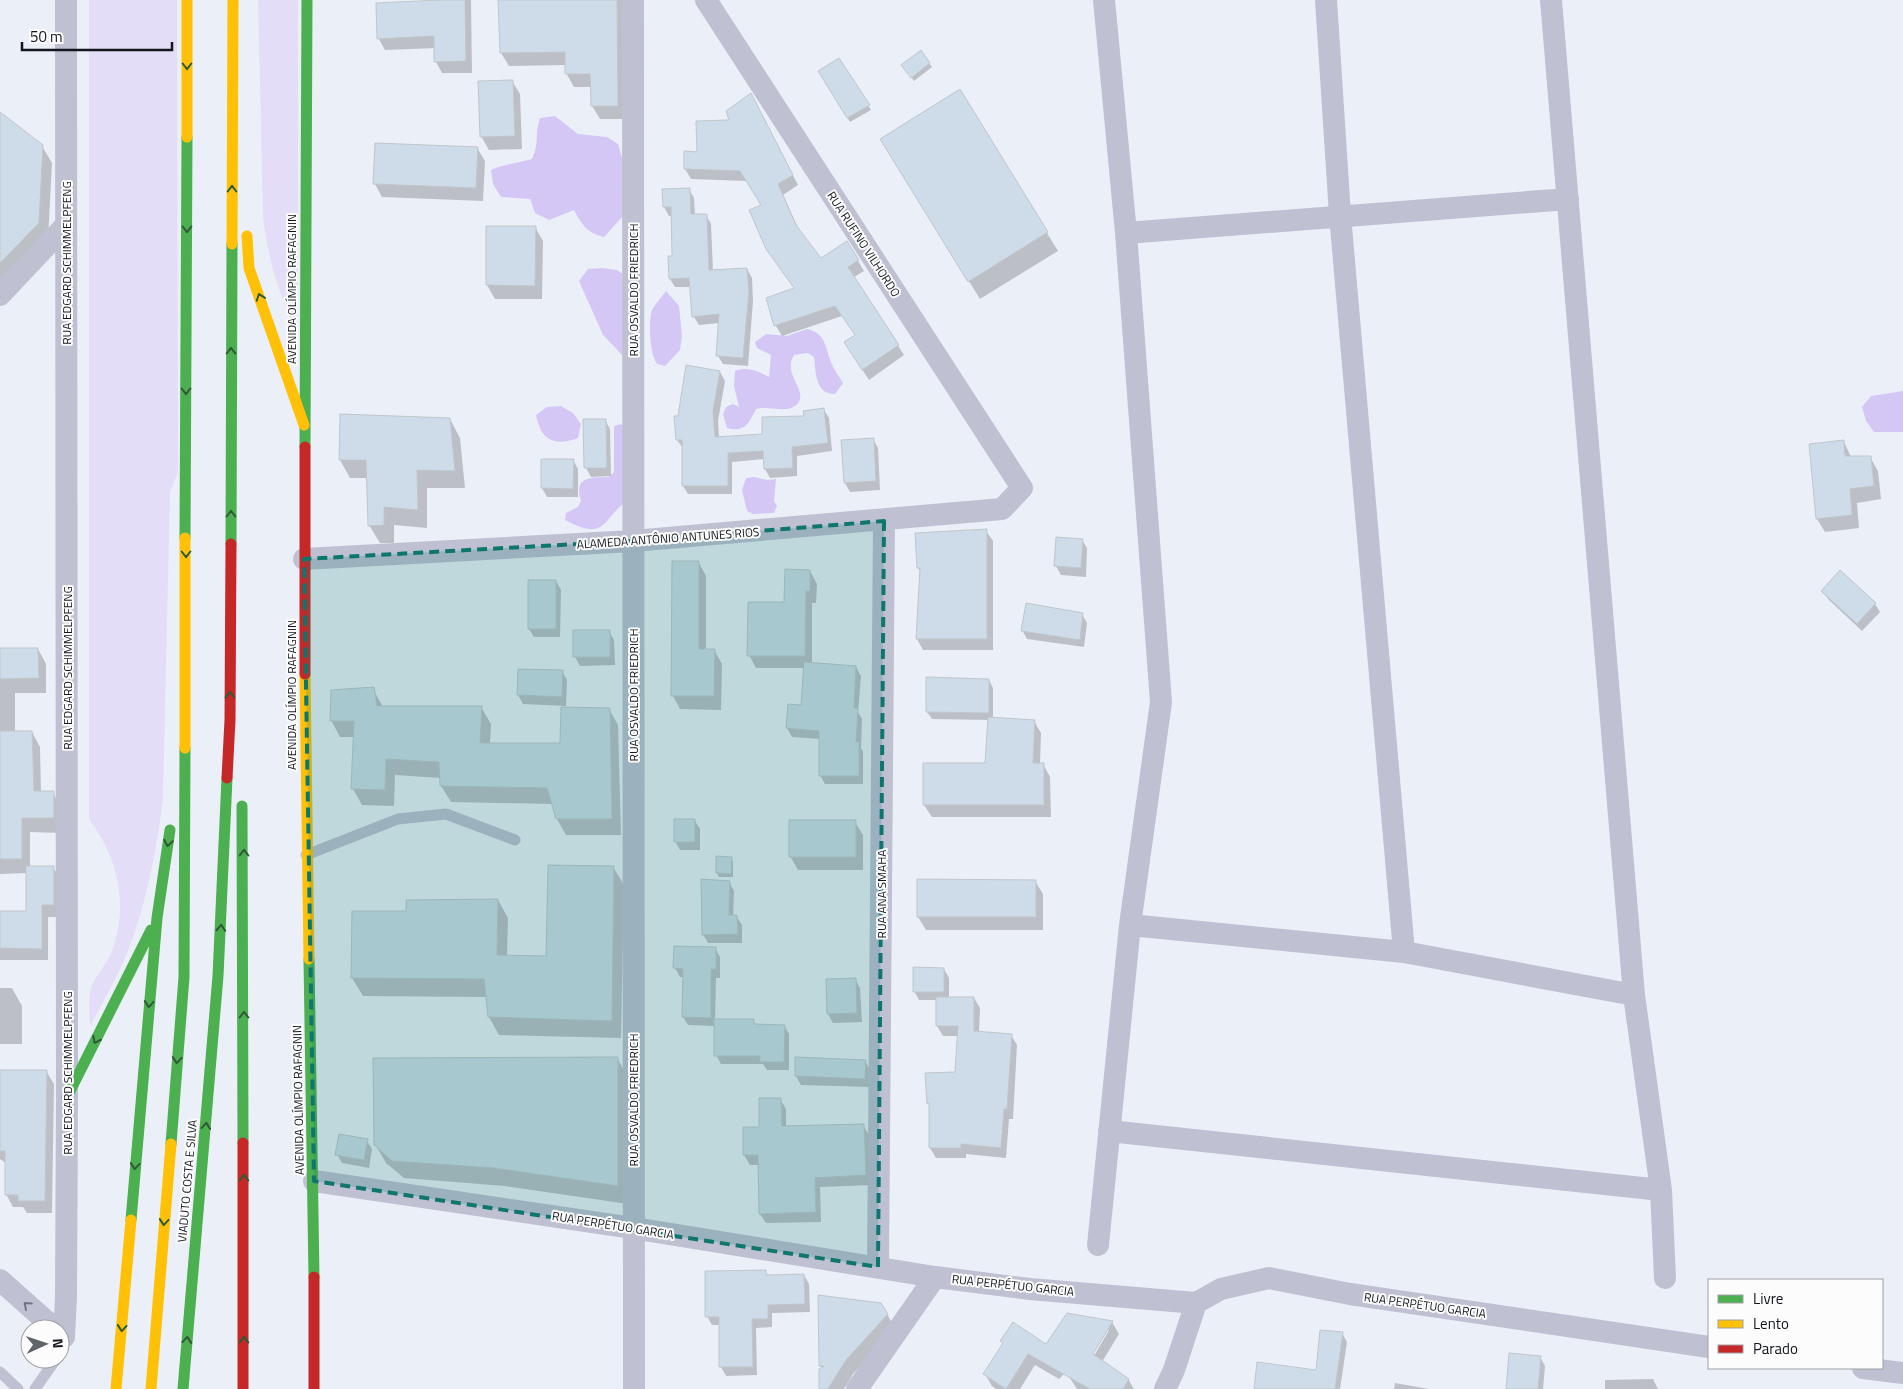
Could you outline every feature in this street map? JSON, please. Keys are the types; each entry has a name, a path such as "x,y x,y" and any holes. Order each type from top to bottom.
{"main road":[{"path":"116,1389 157,918 184,742 187,0"},
{"path":"233,0 230,720 238,776"},
{"name":"AVENIDA OLÍMPIO RAFAGNIN","path":"307,0 304,559 306,855 314,1180 314,1389"},
{"path":"233,27 244,191"},
{"path":"246,220 250,268 304,425"},
{"name":"VIADUTO COSTA E SILVA","path":"183,1389 218,976 230,720"},
{"name":"VIADUTO COSTA E SILVA","path":"151,1389 184,977 184,742"},
{"path":"241,795 244,824 243,1389"},
{"path":"67,1097 157,918"}],"street":[{"name":"RUA EDGARD SCHIMMELPFENG","path":"63,1319 66,1297 67,1097 66,0"},
{"name":"RUA OSVALDO FRIEDRICH","path":"633,0 634,1389"},
{"name":"RUA RUFINO VILHORDO","path":"706,0 1022,488"},
{"path":"1098,1245 1130,926 1161,702 1126,233 1104,0"},
{"path":"1326,0 1340,216 1404,952"},
{"path":"1552,0 1634,995 1661,1190 1665,1278"},
{"path":"1126,233 1568,199"},
{"path":"0,295 66,225"},
{"name":"ALAMEDA ANTÔNIO ANTUNES RIOS","path":"304,559 633,542 884,521 1002,509 1022,488"},
{"name":"RUA ANA SMAHA","path":"878,1267 884,521"},
{"path":"1130,926 1404,952 1634,995"},
{"path":"1109,1131 1661,1190"},
{"name":"RUA PERPÉTUO GARCIA","path":"314,1180 935,1276 1030,1288 1196,1303 1221,1289 1270,1278 1350,1294 1708,1347"},
{"path":"857,1389 935,1276"},
{"path":"0,1280 41,1319"},
{"path":"1165,1389 1174,1370 1196,1303"},
{"path":"1871,1369 1903,1373"}],"lane":[{"path":"306,855 398,819 446,814 515,840"},
{"path":"35,1389 49,1369"},
{"path":"0,1372 18,1389"}],"highlighted area":[{"path":"884,521 878,1267 314,1181 304,559 633,541"}],"shaded area":[{"path":"89,0 177,0 178,472 170,492 163,799 157,840 139,920 125,958 90,1026 90,992 112,951 120,916 120,899 114,866 107,849 89,819"},
{"path":"258,0 298,0 298,334 285,306 275,277 263,217"},
{"path":"555,116 578,134 607,137 618,144 630,185 624,215 604,237 586,228 574,210 549,220 535,213 530,199 501,197 493,184 491,170 532,159 536,148 540,118"},
{"path":"588,269 617,270 628,278 623,356 603,335 579,281"},
{"path":"666,291 679,306 682,336 680,350 665,366 657,364 655,360 651,346 650,330 652,310"},
{"path":"807,329 818,334 824,341 832,365 843,383 835,394 828,393 820,387 816,376 814,357 808,353 794,355 791,369 800,393 798,403 794,407 784,409 756,409 746,426 738,429 727,428 723,414 726,407 733,404 739,407 734,386 735,371 748,369 769,377 771,355 757,348 755,342 766,334 787,336"},
{"path":"1903,391 1903,432 1874,432 1866,421 1862,407 1871,396"},
{"path":"561,406 573,413 581,424 578,438 570,441 555,441 545,436 541,430 536,415 547,407"},
{"path":"621,424 626,430 632,498 598,528 580,527 565,520 566,513 578,507 581,501 579,493 582,482 591,478 609,477 614,472 614,426"},
{"path":"754,477 767,480 776,479 774,501 777,506 774,513 753,514 747,511 742,490 746,478"}],"building":[{"path":"465,0 466,61 434,62 434,36 377,39 376,3"},
{"path":"498,0 617,0 618,106 591,106 590,74 565,74 565,52 500,53"},
{"path":"921,50 930,63 911,78 901,65"},
{"path":"839,58 870,105 847,118 818,71"},
{"path":"513,80 515,136 480,137 478,81"},
{"path":"960,89 1048,232 968,282 880,139"},
{"path":"751,93 793,175 778,184 796,225 821,258 847,241 859,260 848,267 899,345 862,370 844,342 855,335 835,306 774,326 766,298 794,288 766,249 749,210 761,205 740,171 684,169 684,151 697,152 696,121 729,120 726,111"},
{"path":"0,112 43,145 39,223 0,263"},
{"path":"375,143 478,147 476,188 373,184"},
{"path":"690,188 691,214 707,214 709,270 747,268 749,291 743,358 716,356 719,314 692,317 689,278 669,279 668,256 672,256 671,207 663,207 662,189"},
{"path":"486,226 536,226 535,286 486,285"},
{"path":"686,365 720,371 713,411 715,437 762,434 762,417 804,416 803,411 824,408 828,443 792,447 793,468 764,469 763,451 728,453 728,486 682,486 682,440 676,440 674,416 678,416"},
{"path":"340,414 450,418 455,471 417,470 418,510 384,507 384,525 368,526 366,460 339,460"},
{"path":"583,419 606,419 607,468 584,468"},
{"path":"874,438 876,481 844,483 841,440"},
{"path":"1844,440 1845,456 1871,456 1874,486 1850,489 1852,515 1816,519 1809,444"},
{"path":"541,459 574,459 573,489 541,488"},
{"path":"987,529 987,639 916,639 920,568 917,568 915,533"},
{"path":"1056,537 1083,539 1081,568 1054,566"},
{"path":"672,561 699,561 699,649 715,649 714,696 671,696"},
{"path":"785,569 810,570 810,591 806,591 805,656 747,656 748,602 784,602"},
{"path":"1840,570 1876,603 1857,624 1821,591"},
{"path":"528,580 556,580 556,629 528,629"},
{"path":"1026,603 1083,613 1080,640 1021,631"},
{"path":"573,630 610,630 610,657 573,657"},
{"path":"0,648 38,648 39,678 0,679"},
{"path":"804,662 856,666 854,708 858,709 856,742 859,742 859,776 819,776 819,731 786,728 788,704 801,705"},
{"path":"518,669 563,670 562,697 517,695"},
{"path":"926,677 989,679 989,713 926,712"},
{"path":"374,687 377,706 482,706 480,743 560,743 561,707 610,708 612,819 556,819 547,788 440,786 439,762 386,759 385,790 351,789 354,721 330,721 331,690"},
{"path":"988,717 1035,720 1033,763 1044,763 1044,805 923,805 923,763 985,763"},
{"path":"0,731 32,731 34,791 54,791 54,818 22,818 22,859 0,859"},
{"path":"674,819 695,819 695,842 674,842"},
{"path":"789,820 856,820 856,857 789,857"},
{"path":"716,856 732,857 731,874 716,873"},
{"path":"548,865 614,866 612,1021 488,1017 484,979 351,978 352,911 406,911 406,900 498,899 497,955 546,956"},
{"path":"26,866 54,866 54,905 42,905 42,949 0,948 0,911 26,911"},
{"path":"701,879 730,881 729,915 737,915 738,934 702,935"},
{"path":"917,879 1036,880 1036,917 917,917"},
{"path":"674,946 716,947 716,969 711,969 711,1018 682,1017 683,969 673,968"},
{"path":"913,967 944,968 944,992 913,992"},
{"path":"856,978 857,1013 827,1014 826,979"},
{"path":"936,997 974,997 974,1031 1012,1034 1007,1109 1004,1109 1001,1148 961,1144 961,1148 929,1148 929,1103 927,1104 925,1073 955,1072 958,1026 936,1026"},
{"path":"714,1019 754,1019 754,1024 785,1025 784,1062 760,1062 760,1056 714,1056"},
{"path":"618,1057 618,1186 494,1168 392,1161 374,1145 373,1058"},
{"path":"795,1057 866,1060 865,1079 795,1076"},
{"path":"0,1070 47,1070 45,1201 18,1201 18,1195 5,1195 5,1151 0,1151"},
{"path":"759,1098 781,1098 782,1126 864,1124 866,1175 815,1178 816,1212 759,1214 758,1155 743,1155 743,1127 759,1127"},
{"path":"339,1134 368,1139 364,1160 335,1155"},
{"path":"766,1270 766,1275 804,1274 805,1304 768,1305 768,1319 752,1319 753,1367 719,1367 719,1317 705,1317 705,1271"},
{"path":"818,1295 881,1303 888,1314 846,1360 828,1389 819,1389 819,1369 824,1366 819,1366"},
{"path":"1067,1313 1113,1321 1093,1354 1129,1379 1123,1389 1090,1389 1028,1354 1006,1389 983,1374 1003,1343 1000,1341 1013,1322 1046,1344"},
{"path":"1320,1330 1343,1332 1335,1389 1254,1389 1257,1362 1316,1370"},
{"path":"1509,1353 1541,1356 1538,1389 1506,1389"}],"traffic: fast":[{"path":"305,447 307,0"},
{"path":"185,538 187,137"},
{"path":"231,544 232,244"},
{"path":"171,1144 184,977 185,748"},
{"path":"183,1389 218,976 227,778"},
{"path":"242,806 243,1143"},
{"path":"131,1220 157,918 170,830"},
{"path":"67,1097 151,930"},
{"path":"309,959 314,1277"}],"traffic: slow":[{"path":"187,0 187,137"},
{"path":"232,244 233,0"},
{"path":"247,236 249,268 304,425"},
{"path":"185,538 185,748"},
{"path":"305,674 309,959"},
{"path":"151,1389 171,1144"},
{"path":"116,1389 131,1220"}],"traffic: jam":[{"path":"305,447 305,674"},
{"path":"227,778 230,720 231,544"},
{"path":"243,1143 243,1389"},
{"path":"314,1277 314,1389"}]}
